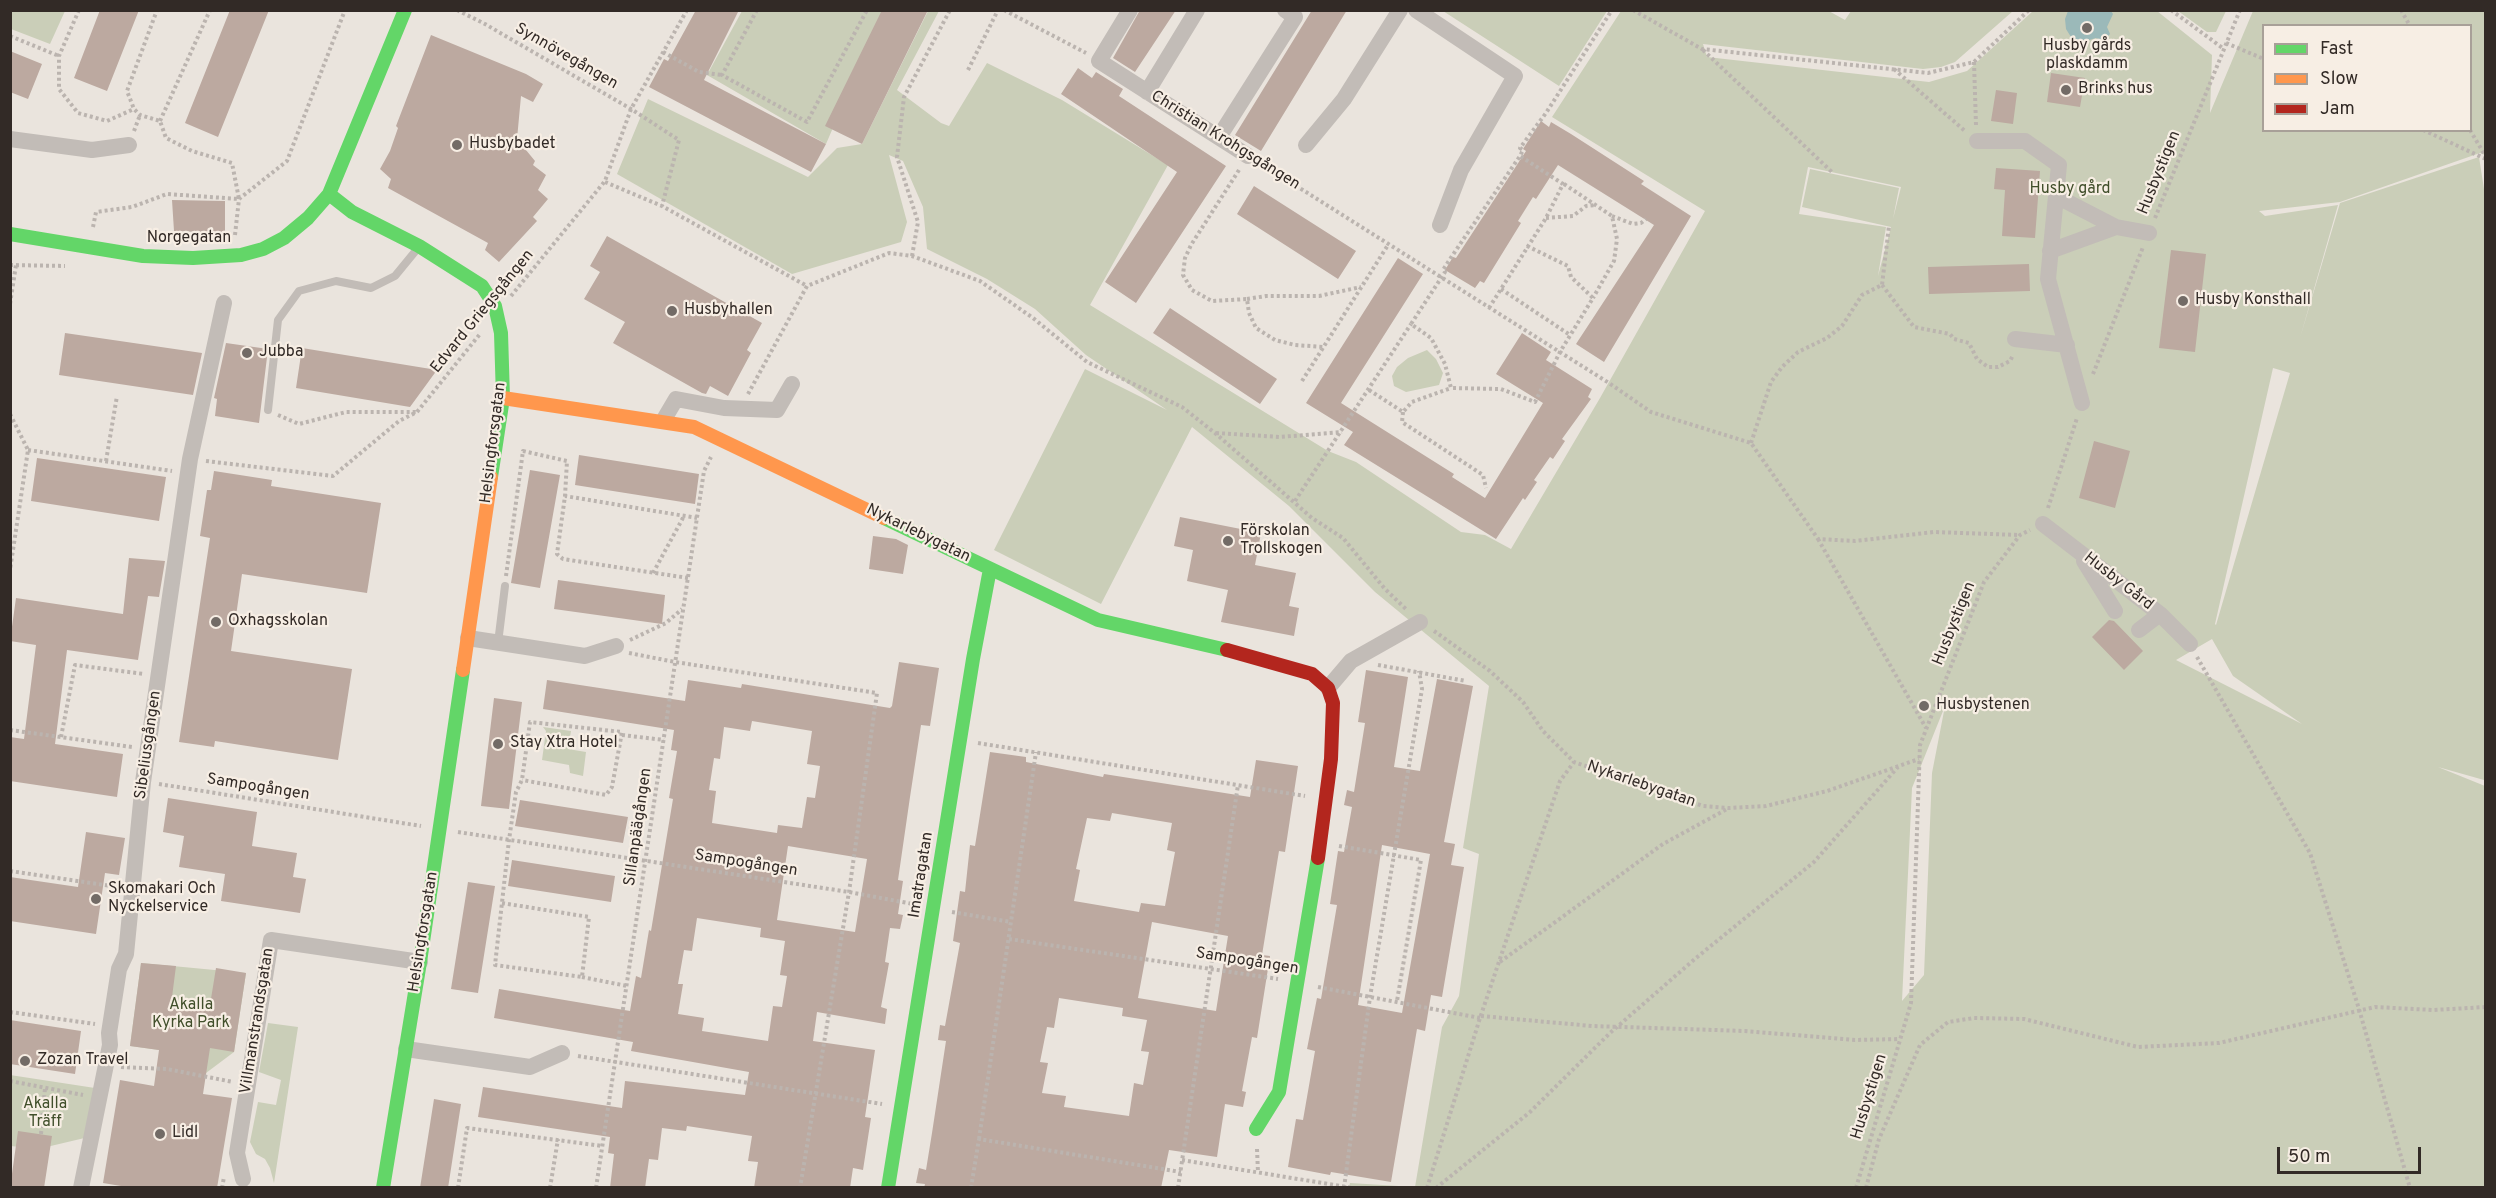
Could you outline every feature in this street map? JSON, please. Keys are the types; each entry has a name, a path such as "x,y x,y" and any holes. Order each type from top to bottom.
{"street":[{"name":"Norgegatan","path":"10,234 143,256 193,258 241,255 263,249 284,238 308,218 329,194 405,10"},
{"path":"1099,61 1130,10"},
{"path":"1147,92 1197,10"},
{"path":"1219,137 1294,17 1284,10"},
{"path":"1306,145 1344,99 1400,10"},
{"path":"1416,10 1515,76 1461,170 1440,225"},
{"name":"Christian Krohgsgången","path":"1099,61 1248,156"},
{"path":"10,139 92,150 129,145"},
{"path":"1977,141 2025,141 2059,165 2048,279 2082,403"},
{"name":"Helsingforsgatan","path":"329,194 352,212 419,246 482,286 495,306 501,333 503,398 420,962 383,1188"},
{"path":"2056,196 2116,227 2149,233"},
{"path":"2050,251 2116,227"},
{"name":"Sibeliusgången","path":"81,1188 110,1045 110,1026 118,969 126,954 143,782 189,466 224,303"},
{"path":"2015,339 2067,345"},
{"path":"663,421 676,399 724,408 777,410 792,384"},
{"name":"Nykarlebygatan","path":"503,398 694,427 1098,620 1217,647 1312,674 1328,688"},
{"name":"Husby Gård","path":"2043,524 2160,614 2190,644"},
{"path":"2079,552 2115,611"},
{"name":"Imatragatan","path":"888,1188 990,568"},
{"path":"2139,630 2160,614"},
{"path":"1256,1129 1279,1092 1320,843 1331,759 1333,703 1328,688 1351,661 1420,622"},
{"path":"468,638 585,656 616,646"},
{"name":"Villmanstrandsgatan","path":"243,1179 237,1153 271,940 420,962"},
{"path":"406,1049 530,1067 562,1053"}],"lane":[{"path":"268,410 278,320 299,291 336,282 370,288 396,276 419,246"},
{"path":"498,643 505,586"}],"path":[{"path":"79,10 59,56 60,89 78,113 107,121 134,109"},
{"path":"158,10 127,91 134,109 140,115 160,121"},
{"path":"210,10 160,121 166,138 192,151 232,164 239,199 237,225"},
{"path":"96,212 132,207 167,194 239,199 286,161 345,10"},
{"name":"Synnövegången","path":"457,10 631,109 679,140 662,206"},
{"name":"Edvard Griegsgången","path":"27,450 106,461 333,476 399,421 417,412 605,181 631,109 687,10"},
{"path":"722,75 756,10"},
{"path":"663,52 699,72 722,75 807,122 867,10"},
{"path":"912,256 918,222 897,157 904,97 950,10"},
{"path":"968,70 998,10"},
{"path":"1004,10 1099,61"},
{"path":"1295,501 1441,278 1452,256 1520,156 1522,150 1520,148 1546,114 1612,10"},
{"path":"1633,10 1702,49 1833,173"},
{"path":"1702,49 1929,73 1974,62 2029,10"},
{"path":"2171,10 2224,49"},
{"name":"Husbystigen","path":"1856,1188 1911,1003 1920,745 1984,582 2020,535 2043,524 2082,403 2122,296 2240,10"},
{"path":"2401,10 2409,24"},
{"path":"10,36 59,56"},
{"path":"2226,43 2262,58"},
{"path":"1974,62 1977,141"},
{"path":"1893,69 1977,141"},
{"path":"2428,132 2486,158"},
{"path":"2471,132 2486,158"},
{"path":"1248,156 1185,258 1183,275 1192,290 1212,301 1228,302 1266,296 1320,296 1362,287"},
{"name":"Christian Krohgsgången","path":"1248,156 1560,352 1651,412 1751,443"},
{"path":"1520,156 1612,216 1633,224 1641,223 1646,219"},
{"path":"605,181 662,206 807,286 771,353"},
{"path":"1489,308 1545,218 1563,184"},
{"path":"1545,218 1573,216 1586,206 1596,205"},
{"path":"1486,488 1483,475 1402,422 1403,412 1412,402 1451,388 1501,389 1535,402 1560,352 1614,261 1617,239 1612,216"},
{"path":"1889,226 1882,285 1914,327 1950,334 1953,339 1969,343 1977,359 1988,367 1998,368 2010,361 2015,339"},
{"path":"1302,381 1388,245"},
{"path":"1527,246 1568,266 1571,277 1593,298"},
{"name":"Nykarlebygatan","path":"807,286 889,253 912,256 980,281 1033,318 1087,362 1182,407 1215,433 1312,518 1343,538 1385,589 1420,622 1490,671 1523,702 1542,731 1574,762 1703,806 1729,808 1776,803 1827,791 1919,759"},
{"path":"10,304 16,265"},
{"path":"1882,285 1862,295 1842,326 1827,338 1798,352 1782,367 1771,382 1751,443 1818,539 1926,728"},
{"path":"1501,289 1570,335"},
{"path":"1247,299 1249,313 1256,328 1275,340 1295,345 1324,347"},
{"path":"1411,324 1431,338 1445,364 1451,388"},
{"path":"1369,390 1403,412"},
{"path":"106,461 117,396"},
{"path":"268,410 299,424 346,412 417,412"},
{"path":"10,414 27,450 10,570"},
{"path":"1215,433 1280,437 1342,432"},
{"path":"505,586 523,451 567,461 565,496 556,554 563,559 580,563 688,578"},
{"name":"Sillanpäägången","path":"596,1188 704,471"},
{"path":"565,496 697,518"},
{"path":"653,573 684,516"},
{"path":"1818,539 1855,541 1934,532 2020,535"},
{"path":"638,636 666,623 683,609"},
{"path":"2190,644 2310,854 2359,1009 2410,1188"},
{"path":"616,646 635,656 877,693 849,892 800,1188"},
{"path":"61,737 75,664 158,676"},
{"path":"1372,664 1466,681"},
{"path":"1344,1187 1370,997 1422,689 1419,671"},
{"path":"627,986 495,964 516,792 522,780 530,722 622,732 622,735 664,740"},
{"path":"10,730 148,750"},
{"path":"522,780 606,795 612,787 622,735"},
{"path":"961,740 1327,800"},
{"path":"971,1188 1036,752"},
{"path":"1427,1188 1480,1017 1560,781 1574,762"},
{"path":"1436,1188 1530,1112 1616,1028 1696,958 1814,862 1898,767"},
{"name":"Sampogången","path":"143,782 404,823"},
{"path":"1178,1188 1238,785"},
{"path":"1499,962 1663,844 1729,808"},
{"name":"Sampogången","path":"475,835 849,892 1011,922"},
{"path":"1320,843 1421,860 1397,1001"},
{"path":"10,871 134,889"},
{"path":"502,903 589,917 582,977"},
{"name":"Sampogången","path":"1009,939 1297,982 1480,1017 1616,1028 1744,1031 1855,1040 1900,1039"},
{"path":"1866,1188 1879,1139 1920,1045 1948,1022 1974,1018 2024,1019 2138,1047 2219,1043 2375,1006 2433,1010 2486,1007"},
{"path":"10,1012 110,1026"},
{"path":"562,1053 816,1092 900,1108"},
{"path":"105,1066 166,1069 237,1082"},
{"path":"10,1081 99,1098"},
{"path":"41,1134 45,1088"},
{"path":"458,1188 468,1128 602,1146"},
{"path":"550,1188 558,1139"},
{"path":"979,1139 1180,1172"},
{"path":"1182,1160 1353,1188"},
{"path":"222,1188 224,1176"}],"green space":[{"path":"1827,10 1845,20 1851,11 2013,11 1955,62 1941,67 1923,69 1703,44 1707,57 1929,82 1967,71 2033,11 2157,11 2212,55 2210,113 2253,11 2485,11 2485,155 2480,153 2340,202 2259,211 2265,216 2338,205 2300,338 2340,203 2479,157 2486,202 2485,776 2484,780 2438,767 2485,786 2485,1187 1415,1187 1442,1027 1459,996 1479,854 1463,848 1489,686 1375,592 1289,506 1192,427 1101,604 994,550 1085,369 1167,410 1086,355 1035,309 987,279 927,249 923,207 903,161 889,155 907,222 901,242 792,274 617,174 648,99 808,177 837,148 862,144 928,11 939,11 897,90 941,123 949,126 987,63 1062,100 1168,165 1090,305 1328,451 1356,462 1461,532 1485,535 1511,549 1600,398 1705,211 1552,117 1621,11","holes":["1808,167 1901,187 1893,219 1899,188 1810,169 1802,207 1891,227 1878,276 1886,227 1799,214","2273,368 2290,373 2216,625 2215,624","2212,639 2233,676 2302,724 2176,660","1945,706 1932,773 1924,975 1902,1001 1912,788"]},
{"path":"10,11 65,11 50,44 11,29"},
{"path":"742,11 883,11 826,144 707,75"},
{"path":"1443,11 1607,11 1559,86"},
{"path":"2178,11 2226,11 2216,32 2207,32"},
{"path":"1427,350 1436,359 1443,373 1439,385 1406,392 1394,386 1392,376 1397,367 1408,358"},
{"path":"543,727 571,731 568,749 586,752 583,776 570,773 569,765 542,760 546,731"},
{"name":"Akalla Kyrka Park","path":"141,963 246,973 234,1052 206,1073 159,1065 159,1050 130,1046"},
{"path":"268,1023 298,1027 274,1183 265,1159 256,1154 250,1142 258,1102 276,1105 281,1080 259,1072"},
{"name":"Akalla Träff","path":"10,1075 108,1090 93,1136 38,1149 11,1146"},
{"path":"1350,1183 1415,1187 1349,1187"}],"water":[{"name":"Husby gårds plaskdamm","path":"2068,11 2111,11 2113,14 2107,27 2110,34 2104,41 2096,38 2084,45 2077,42 2066,29 2065,19"}],"building":[{"path":"100,10 139,10 107,91 74,78"},
{"path":"230,10 269,10 218,137 185,123"},
{"path":"696,10 739,10 704,80 826,144 811,172 649,87 664,59 668,61"},
{"path":"882,10 928,10 862,144 825,126"},
{"path":"1140,10 1176,10 1135,72 1113,58"},
{"path":"1312,10 1347,10 1261,151 1235,135"},
{"name":"Husbybadet","path":"431,35 526,74 543,84 533,102 521,96 517,139 535,161 533,165 546,175 538,190 548,199 533,217 537,221 499,262 485,250 488,243 388,188 391,179 380,169 390,151 398,128 396,126"},
{"path":"10,51 42,64 28,99 10,92"},
{"path":"1078,68 1092,78 1096,72 1123,89 1119,96 1226,166 1136,303 1105,282 1177,172 1061,94"},
{"name":"Brinks hus","path":"2051,73 2085,78 2080,107 2047,102"},
{"path":"1996,90 2017,93 2013,124 1991,121"},
{"path":"1541,121 1549,127 1551,122 1571,134 1644,181 1641,184 1691,216 1604,362 1576,344 1654,225 1558,165 1536,199 1533,197 1518,221 1521,223 1484,283 1480,281 1475,288 1445,270 1453,257 1456,258 1526,151 1523,149"},
{"name":"Husby gård","path":"1996,168 2040,171 2035,238 2002,236 2005,190 1994,189"},
{"path":"1254,186 1356,251 1338,279 1237,214"},
{"path":"172,200 225,201 225,233 174,231"},
{"name":"Husbyhallen","path":"607,236 762,323 747,350 751,353 728,396 710,386 706,394 702,393 613,343 625,322 584,299 600,272 590,266"},
{"name":"Husby Konsthall","path":"2171,250 2206,254 2195,352 2159,348"},
{"path":"1398,258 1423,274 1341,403 1454,474 1452,477 1485,498 1543,403 1496,374 1522,333 1551,352 1546,360 1592,389 1588,397 1591,399 1562,439 1565,441 1553,459 1550,457 1534,480 1537,482 1525,500 1523,498 1496,539 1344,445 1353,432 1306,403"},
{"path":"2029,264 2030,291 1929,294 1928,267"},
{"path":"1170,308 1277,379 1260,404 1153,333"},
{"path":"65,333 202,353 193,395 59,375"},
{"path":"226,343 268,349 259,423 215,416 217,399 214,398"},
{"path":"302,348 437,370 410,407 296,388"},
{"path":"2094,441 2130,451 2115,508 2079,498"},
{"path":"579,455 699,474 695,504 575,485"},
{"path":"37,458 166,477 159,521 31,501"},
{"path":"530,470 560,475 540,588 511,583"},
{"name":"Oxhagsskolan","path":"214,471 272,480 271,486 381,503 367,593 242,574 231,651 352,669 338,760 215,741 214,747 179,742 210,538 200,536 207,490 211,490"},
{"name":"Förskolan Trollskogen","path":"1180,517 1261,533 1255,565 1296,573 1289,606 1299,608 1294,636 1221,622 1228,590 1187,581 1193,550 1174,546"},
{"path":"873,536 896,539 908,545 903,574 869,569"},
{"path":"129,558 165,561 159,597 148,596 138,660 67,650 55,744 123,754 117,797 10,781 10,737 24,739 36,645 10,641 16,598 123,614"},
{"path":"558,580 665,595 662,624 554,609"},
{"path":"2109,620 2114,621 2143,651 2124,670 2092,637"},
{"path":"899,662 939,668 930,726 921,725 910,797 898,880 903,881 898,914 903,915 900,929 890,928 885,962 889,963 881,1007 887,1009 885,1024 817,1012 813,1041 875,1050 865,1117 871,1118 863,1170 853,1168 850,1188 754,1188 758,1162 748,1161 752,1136 687,1126 686,1131 662,1128 658,1160 649,1159 645,1188 610,1188 614,1154 608,1153 610,1137 478,1117 483,1087 622,1108 625,1081 745,1095 749,1072 631,1051 633,1042 494,1018 499,989 630,1011 636,976 641,978 649,930 651,931 673,799 669,798 677,751 671,750 674,730 543,709 547,680 685,701 688,680 741,688 742,684 890,708","holes":["752,721 812,731 807,764 820,766 815,798 807,797 802,828 778,825 777,833 712,823 716,791 709,790 714,758 720,759 724,727 750,731","788,846 867,859 855,932 777,920","697,918 761,928 760,937 785,941 780,975 787,976 782,1007 773,1006 768,1041 702,1031 704,1018 678,1014 683,984 678,984 684,950 692,951"]},
{"path":"1366,670 1408,677 1394,767 1420,771 1437,679 1473,686 1444,842 1455,844 1451,865 1464,867 1442,997 1431,995 1425,1031 1417,1029 1391,1182 1331,1172 1330,1175 1288,1167 1296,1119 1303,1120 1315,1051 1307,1049 1317,998 1321,999 1337,905 1330,904 1338,851 1344,852 1352,807 1344,805 1347,790 1354,792 1365,723 1358,722","holes":["1382,845 1430,854 1402,1013 1358,1005"]},
{"path":"494,698 522,702 509,809 481,806"},
{"path":"990,752 1026,757 1026,762 1103,777 1104,774 1250,797 1256,760 1298,766 1285,852 1279,851 1262,955 1270,956 1257,1038 1252,1037 1242,1091 1246,1092 1243,1107 1225,1104 1217,1157 1169,1150 1161,1188 924,1188 925,1184 916,1183 919,1168 926,1170 946,1041 938,1040 940,1025 945,1026 960,943 953,941 960,891 965,892 970,845 975,846","holes":["1112,813 1172,823 1167,850 1175,852 1165,906 1141,903 1139,912 1074,901 1080,870 1076,869 1087,818 1110,821","1152,922 1228,936 1216,1011 1138,998","1059,998 1123,1008 1122,1016 1147,1020 1141,1051 1149,1052 1143,1085 1134,1083 1129,1116 1064,1107 1066,1096 1042,1093 1048,1063 1040,1062 1047,1027 1054,1028"]},
{"path":"168,798 257,812 252,846 297,853 293,877 306,879 300,913 221,901 225,874 179,867 184,836 163,832"},
{"path":"520,800 628,817 623,843 515,826"},
{"path":"86,832 125,838 119,875 105,873 96,934 10,921 10,877 78,887"},
{"path":"512,860 615,876 611,902 508,886"},
{"path":"468,882 495,886 478,993 451,989"},
{"path":"141,963 176,966 171,1005 209,1011 216,968 246,973 234,1052 210,1048 203,1094 232,1098 217,1188 133,1188 103,1183 120,1080 154,1086 159,1050 130,1046"},
{"path":"10,1020 81,1031 75,1074 10,1064"},
{"path":"434,1099 461,1104 448,1188 420,1188"},
{"path":"18,1131 52,1136 44,1188 10,1188"}],"traffic: fast":[{"path":"10,234 143,256 193,258 241,255 263,249 284,238 308,218 329,194 405,10"},
{"path":"329,194 352,212 419,246 482,286 495,306 501,333 503,398 491,477"},
{"path":"884,518 1098,620 1227,650"},
{"path":"888,1188 973,659 990,569"},
{"path":"383,1188 420,962 463,670"},
{"path":"1256,1129 1279,1092 1318,858"}],"traffic: slow":[{"path":"503,398 694,427 884,518"},
{"path":"463,670 491,477"}],"traffic: jam":[{"path":"1227,650 1312,674 1328,688 1333,703 1331,759 1318,858"}],"place":[{"name":"Husby gårds plaskdamm","path":"2087,28"},
{"name":"Brinks hus","path":"2066,90"},
{"name":"Husbybadet","path":"457,145"},
{"name":"Husby Konsthall","path":"2183,301"},
{"name":"Husbyhallen","path":"672,311"},
{"name":"Jubba","path":"247,353"},
{"name":"Förskolan Trollskogen","path":"1228,541"},
{"name":"Oxhagsskolan","path":"216,622"},
{"name":"Husbystenen","path":"1924,706"},
{"name":"Stay Xtra Hotel","path":"498,744"},
{"name":"Skomakari Och Nyckelservice","path":"96,899"},
{"name":"Zozan Travel","path":"25,1061"},
{"name":"Lidl","path":"160,1134"}]}
